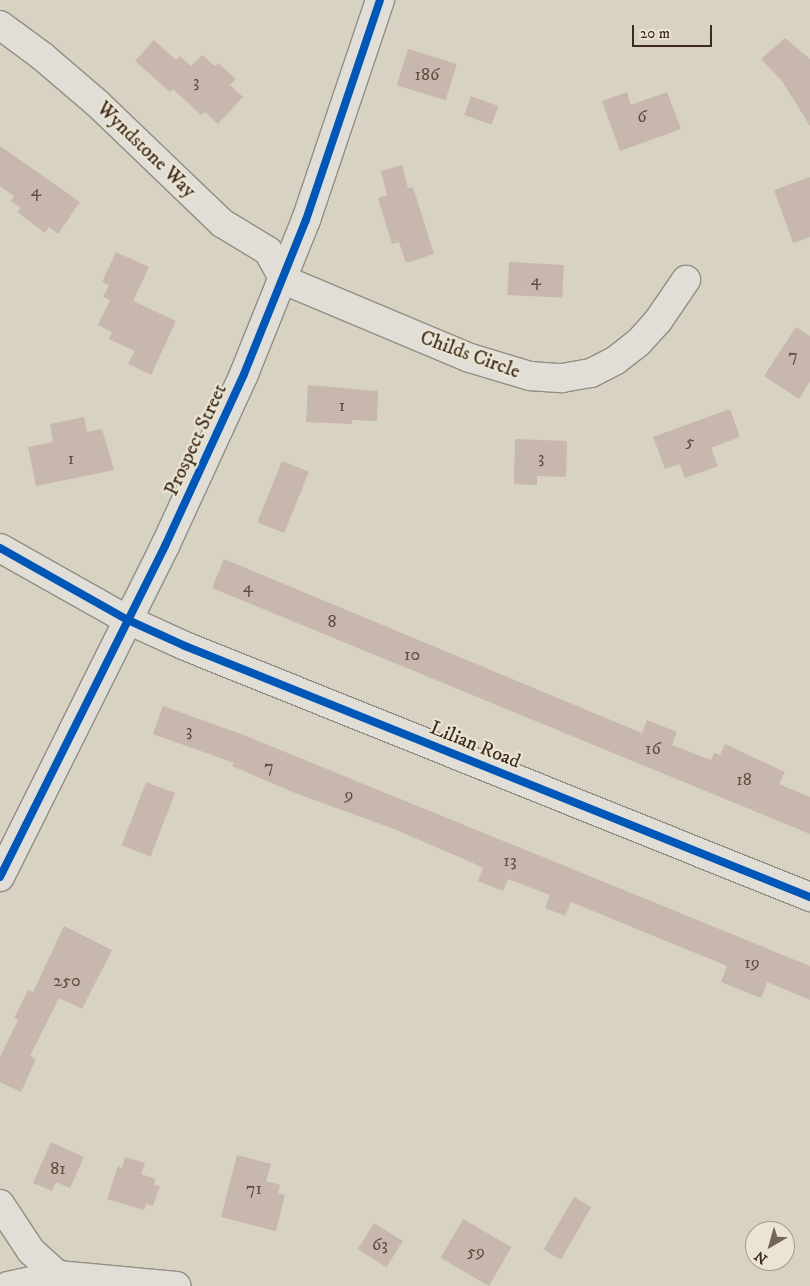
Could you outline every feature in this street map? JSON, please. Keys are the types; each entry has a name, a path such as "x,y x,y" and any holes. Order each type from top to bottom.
{"street":[{"name":"Prospect Street","path":"0,877 128,620 216,436 284,280 339,129 380,0"},
{"name":"Wyndstone Way","path":"0,25 42,56 98,104 222,223 268,251 284,280"},
{"name":"Childs Circle","path":"284,280 477,361 530,376 562,378 590,373 632,348 658,321 686,280"},
{"name":"Lilian Road","path":"0,548 128,620 184,646 810,897"},
{"path":"0,1204 31,1251 58,1275"},
{"path":"8,1286 58,1275 176,1286"}],"building":[{"path":"785,38 810,59 810,126 782,81 761,59"},
{"path":"154,40 176,60 180,56 191,66 202,55 215,66 218,63 236,79 230,85 243,97 218,124 205,112 201,115 173,89 170,92 135,61"},
{"path":"408,49 457,64 446,100 397,85"},
{"path":"627,92 631,105 667,92 681,129 620,151 602,101"},
{"path":"471,96 498,106 491,125 464,115"},
{"path":"0,146 80,202 58,234 49,227 45,233 17,212 21,208 11,201 14,196 0,186"},
{"path":"402,165 408,188 413,187 434,254 406,263 399,242 392,244 378,198 387,195 381,171"},
{"path":"810,177 810,237 793,243 774,190"},
{"path":"116,252 149,267 133,301 176,321 151,375 128,364 135,351 109,339 112,332 98,325 110,300 103,297 109,285 102,282"},
{"path":"509,262 564,265 562,298 507,295"},
{"path":"796,327 810,336 810,381 799,399 764,376"},
{"path":"308,385 378,391 377,421 352,420 352,424 306,422"},
{"path":"730,409 740,437 711,448 718,466 685,478 680,464 665,469 653,437"},
{"path":"84,417 87,432 102,429 114,470 36,486 28,447 53,442 50,424"},
{"path":"515,439 567,441 566,477 537,476 537,485 514,484"},
{"path":"282,461 309,472 284,533 257,522"},
{"path":"224,559 642,733 647,720 677,732 672,745 711,760 714,753 720,755 725,744 785,772 779,784 810,797 810,834 212,588"},
{"path":"163,706 241,734 810,966 810,1000 767,982 761,998 721,982 727,966 571,902 565,916 545,908 550,895 508,879 503,891 478,881 483,868 473,863 394,829 295,793 232,766 234,763 153,734"},
{"path":"146,782 175,793 151,857 122,845"},
{"path":"64,926 112,950 82,1009 59,998 30,1056 36,1059 21,1092 0,1082 0,1057 18,1020 14,1018 28,990 33,992"},
{"path":"51,1142 84,1157 70,1188 56,1182 52,1191 33,1183"},
{"path":"237,1155 271,1164 266,1181 280,1185 278,1193 285,1195 276,1231 221,1217"},
{"path":"125,1157 145,1163 141,1174 156,1179 154,1185 160,1186 153,1206 146,1204 144,1210 107,1199 118,1166 122,1168"},
{"path":"574,1197 591,1207 561,1260 544,1250"},
{"path":"463,1219 511,1247 489,1286 440,1258"},
{"path":"374,1223 403,1241 386,1267 358,1249"}],"cycle path":[{"path":"0,877 165,546 244,374 306,220 380,0"},
{"path":"0,548 128,620 185,646 810,897"}]}
